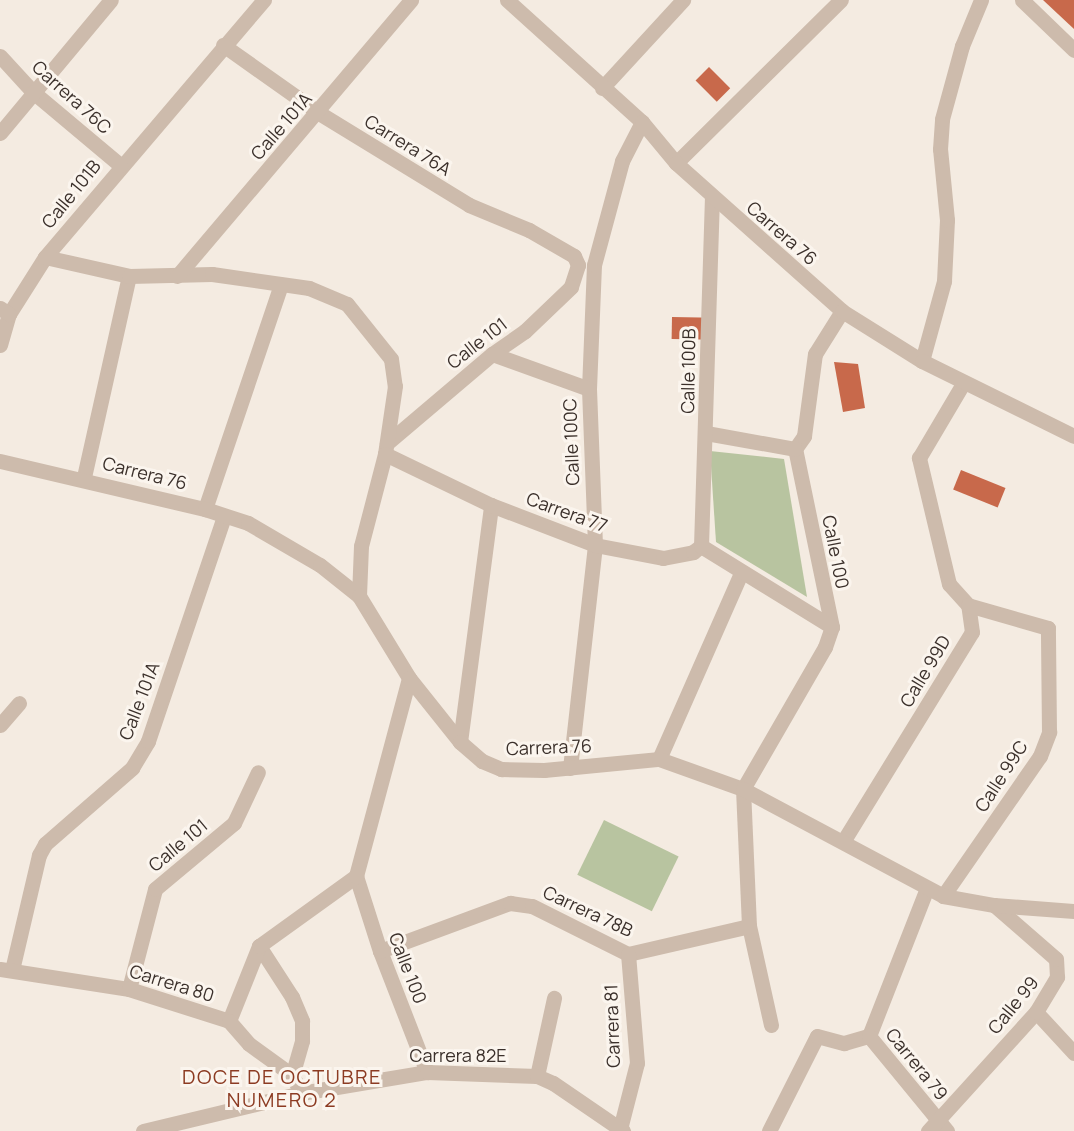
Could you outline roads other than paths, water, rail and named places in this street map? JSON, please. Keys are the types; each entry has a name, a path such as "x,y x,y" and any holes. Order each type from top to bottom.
{"street":[{"path":"0,133 111,0"},
{"name":"Calle 101B","path":"0,345 4,311 45,257 120,165 264,0"},
{"name":"Calle 101A","path":"177,276 319,113 411,0"},
{"name":"Carrera 76","path":"507,0 642,122 676,163 842,311 922,361 1074,436"},
{"path":"602,88 683,0"},
{"path":"676,163 841,0"},
{"path":"922,361 944,282 947,220 940,149 942,119 951,80 981,0"},
{"path":"1022,0 1074,51"},
{"name":"Carrera 76A","path":"223,45 319,113 468,205 568,249 578,265"},
{"name":"Carrera 76C","path":"0,56 33,92 120,165"},
{"name":"Calle 100C","path":"570,768 595,545 589,388 594,265 622,161 642,122"},
{"name":"Calle 100B","path":"700,546 706,433 712,196"},
{"path":"45,257 129,276 212,274 309,288 347,304 391,359 396,386 386,448 361,546 359,596"},
{"name":"Calle 101","path":"386,448 492,354 525,331 571,287 578,265"},
{"path":"84,477 129,276"},
{"path":"205,508 281,284"},
{"path":"706,433 795,449 804,436 815,354 842,311"},
{"path":"492,354 589,388"},
{"path":"964,382 919,458 949,584 968,605"},
{"name":"Carrera 77","path":"386,448 491,506 595,545 663,558 693,552 700,546"},
{"name":"Calle 100","path":"795,449 831,627"},
{"name":"Carrera 76","path":"0,461 84,477 205,508 248,523 320,566 359,596 409,678 460,742 482,761 501,769 570,768 659,759 743,789 844,840 944,896 994,905 1074,911"},
{"path":"460,742 491,506"},
{"name":"Calle 101A","path":"6,970 39,855 45,844 132,768 148,741 224,516"},
{"path":"700,546 831,627 825,647 743,789 748,926 771,1025"},
{"path":"659,759 741,573"},
{"name":"Calle 99C","path":"944,896 1040,756 1049,732 1048,628 968,605"},
{"name":"Calle 99D","path":"844,840 972,632 968,605"},
{"path":"229,1021 259,946 356,876 409,678"},
{"path":"0,725 19,704"},
{"name":"Calle 101","path":"129,989 155,889 234,824 258,772"},
{"name":"Calle 100","path":"356,876 380,951 427,1072"},
{"path":"869,1036 927,888"},
{"name":"Carrera 78B","path":"380,951 510,903 521,903 628,954 748,926"},
{"name":"Calle 99","path":"937,1127 1036,1012 1057,978 1056,959 994,905"},
{"path":"259,946 292,997 302,1021 302,1041 292,1075"},
{"name":"Carrera 81","path":"620,1130 637,1063 628,954"},
{"name":"Carrera 80","path":"6,970 129,989 229,1021 249,1044 292,1075 301,1094"},
{"path":"537,1077 554,998"},
{"path":"1036,1012 1074,1053"},
{"name":"Carrera 79","path":"769,1131 817,1036 844,1043 869,1036 937,1127"},
{"name":"Carrera 82E","path":"144,1131 301,1094 427,1072 537,1077 553,1083 620,1130"}],"district":[{"name":"DOCE DE OCTUBRE NUMERO 2","path":"282,1088"}]}
